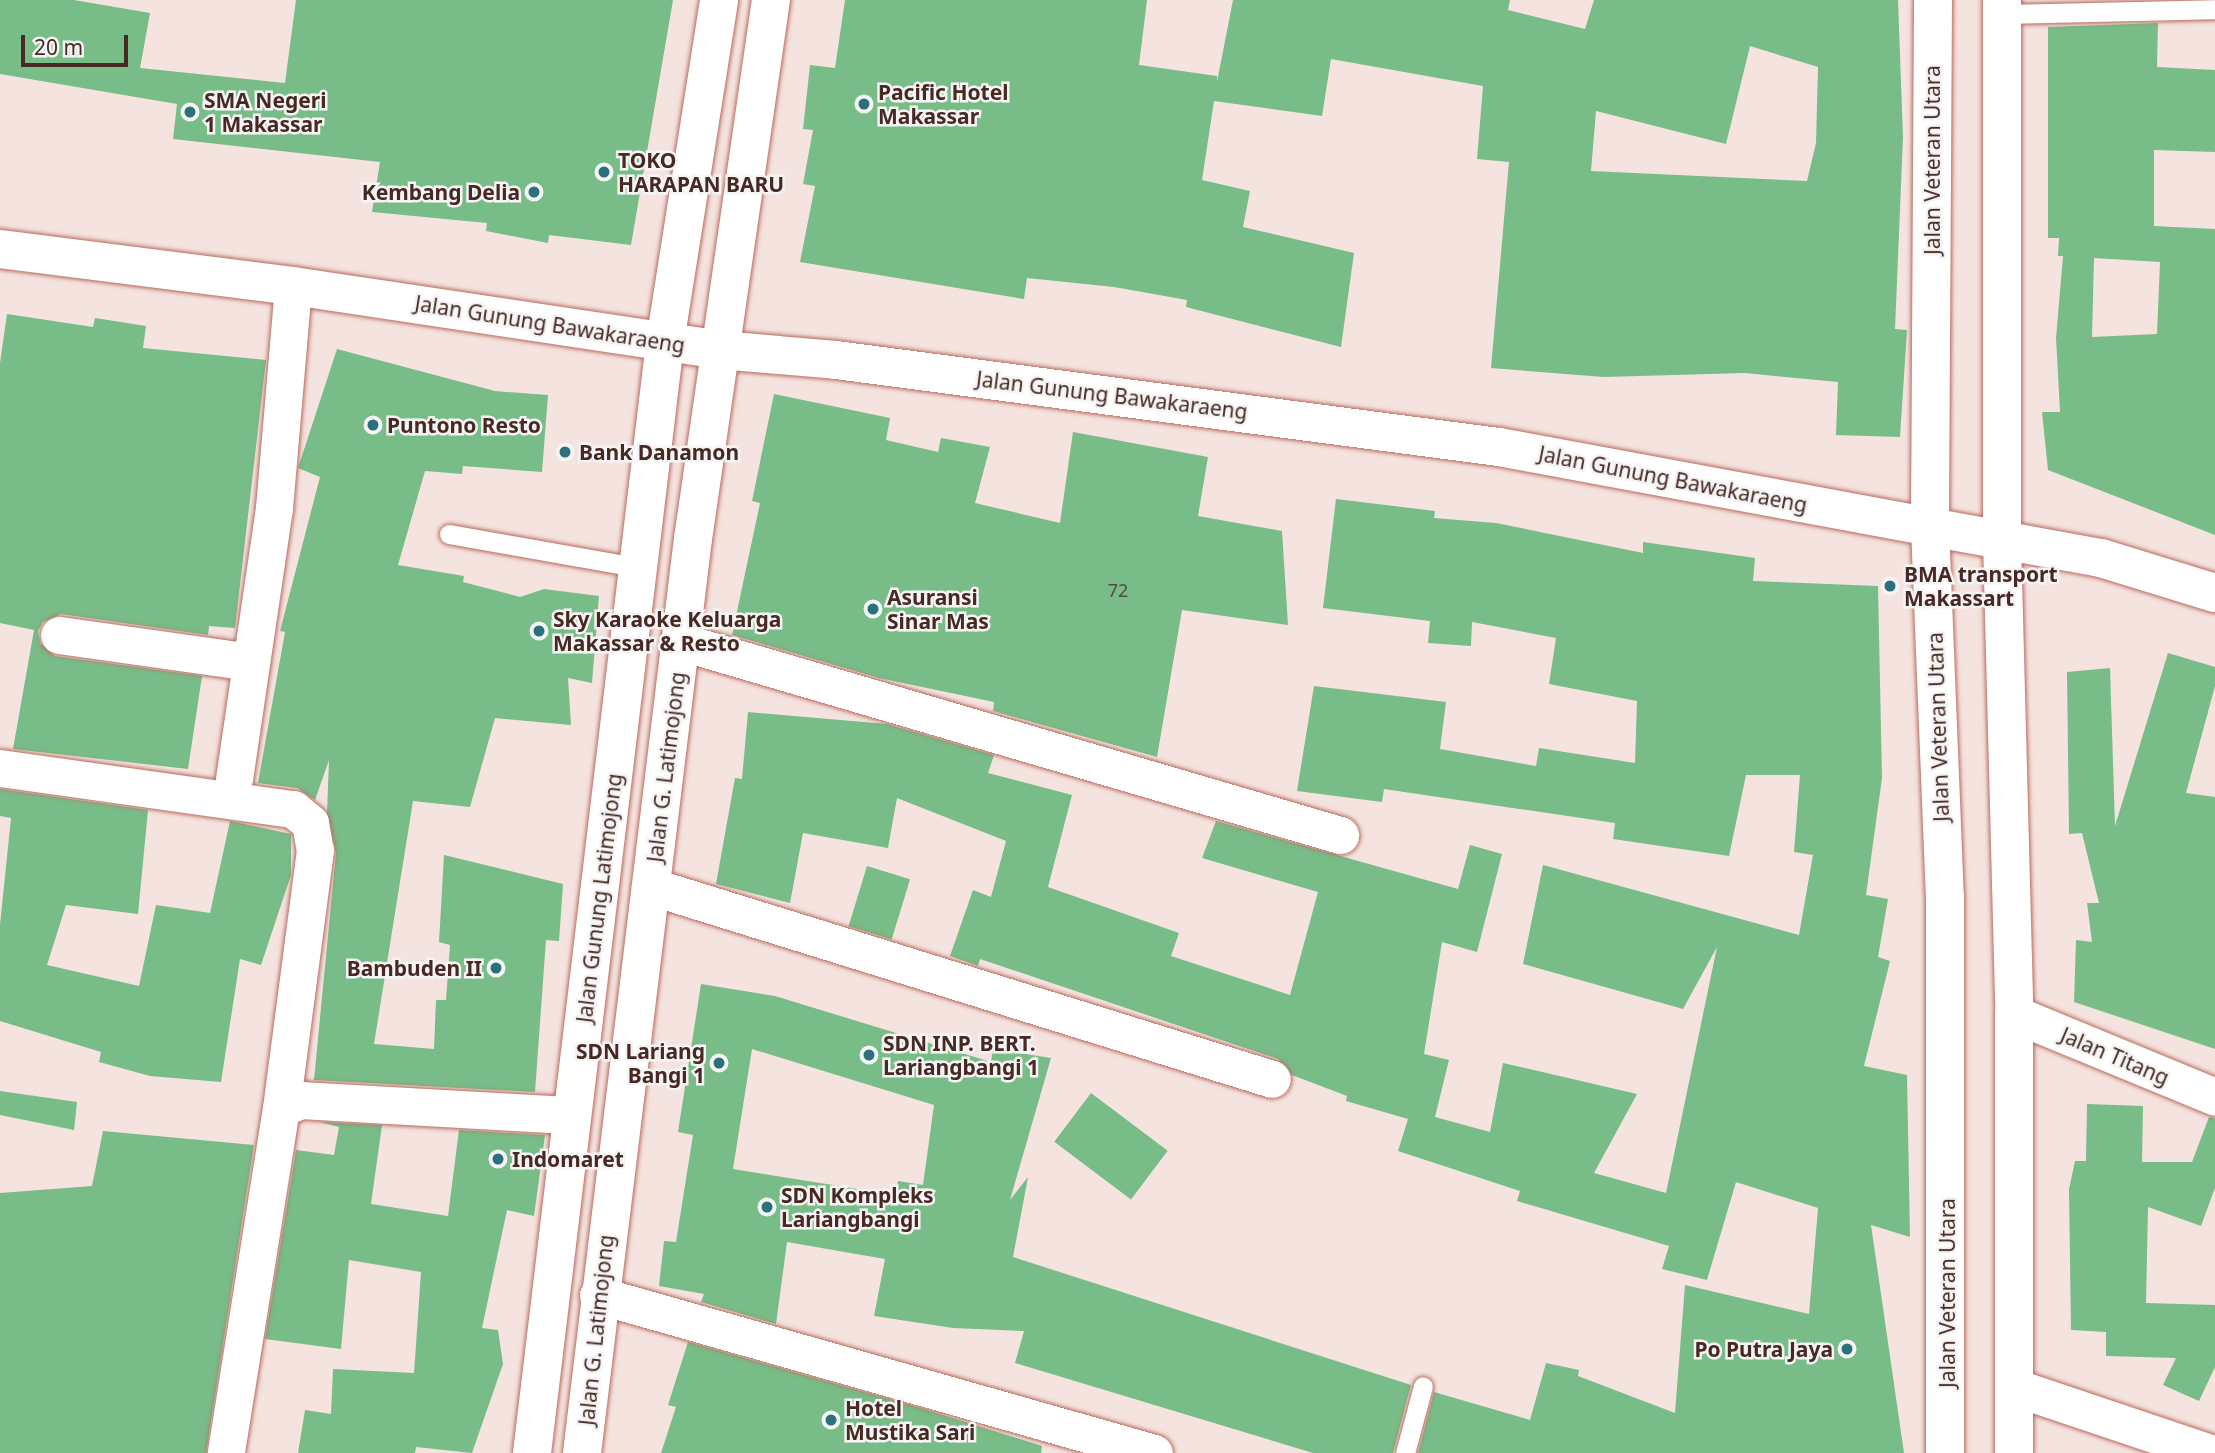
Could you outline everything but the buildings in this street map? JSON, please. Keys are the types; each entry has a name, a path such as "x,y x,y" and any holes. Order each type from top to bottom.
{"main road":[{"path":"665,342 719,0"},
{"name":"Jalan G. Latimojong","path":"582,1453 598,1295 650,887 720,350 771,0"},
{"name":"Jalan Veteran Utara","path":"1933,0 1930,527 1945,897 1945,1453"},
{"path":"2002,7 2002,541 2014,1014 2014,1453"},
{"name":"Jalan Gunung Bawakaraeng","path":"0,249 293,286 720,350 904,369 1499,447 2101,558 2215,593"},
{"name":"Jalan Gunung Latimojong","path":"532,1453 665,342"}],"street":[{"path":"234,779 274,508 293,286"},
{"path":"59,635 251,663"},
{"path":"682,642 1340,835"},
{"path":"0,768 293,809 310,823 315,850 281,1108 226,1453"},
{"path":"650,887 1272,1079"},
{"name":"Jalan Titang","path":"2014,1014 2215,1097"},
{"path":"281,1108 301,1100 572,1115"},
{"path":"598,1295 1154,1453"},
{"path":"2014,1387 2210,1453"}],"lane":[{"path":"2002,7 2215,9"},
{"path":"449,534 637,566"},
{"path":"1405,1453 1423,1386"}],"place":[{"name":"Pacific Hotel Makassar","path":"864,104"},
{"name":"SMA Negeri 1 Makassar","path":"190,112"},
{"name":"TOKO HARAPAN BARU","path":"604,172"},
{"name":"Kembang Delia","path":"534,192"},
{"name":"Puntono Resto","path":"373,425"},
{"name":"Bank Danamon","path":"565,452"},
{"name":"BMA transport Makassart","path":"1890,586"},
{"name":"Asuransi Sinar Mas","path":"873,609"},
{"name":"Sky Karaoke Keluarga Makassar & Resto","path":"539,631"},
{"name":"Bambuden II","path":"496,968"},
{"name":"SDN INP. BERT. Lariangbangi 1","path":"869,1055"},
{"name":"SDN Lariang Bangi 1","path":"719,1063"},
{"name":"Indomaret","path":"498,1159"},
{"name":"SDN Kompleks Lariangbangi","path":"767,1207"},
{"name":"Po Putra Jaya","path":"1847,1349"},
{"name":"Hotel Mustika Sari","path":"831,1420"}]}
